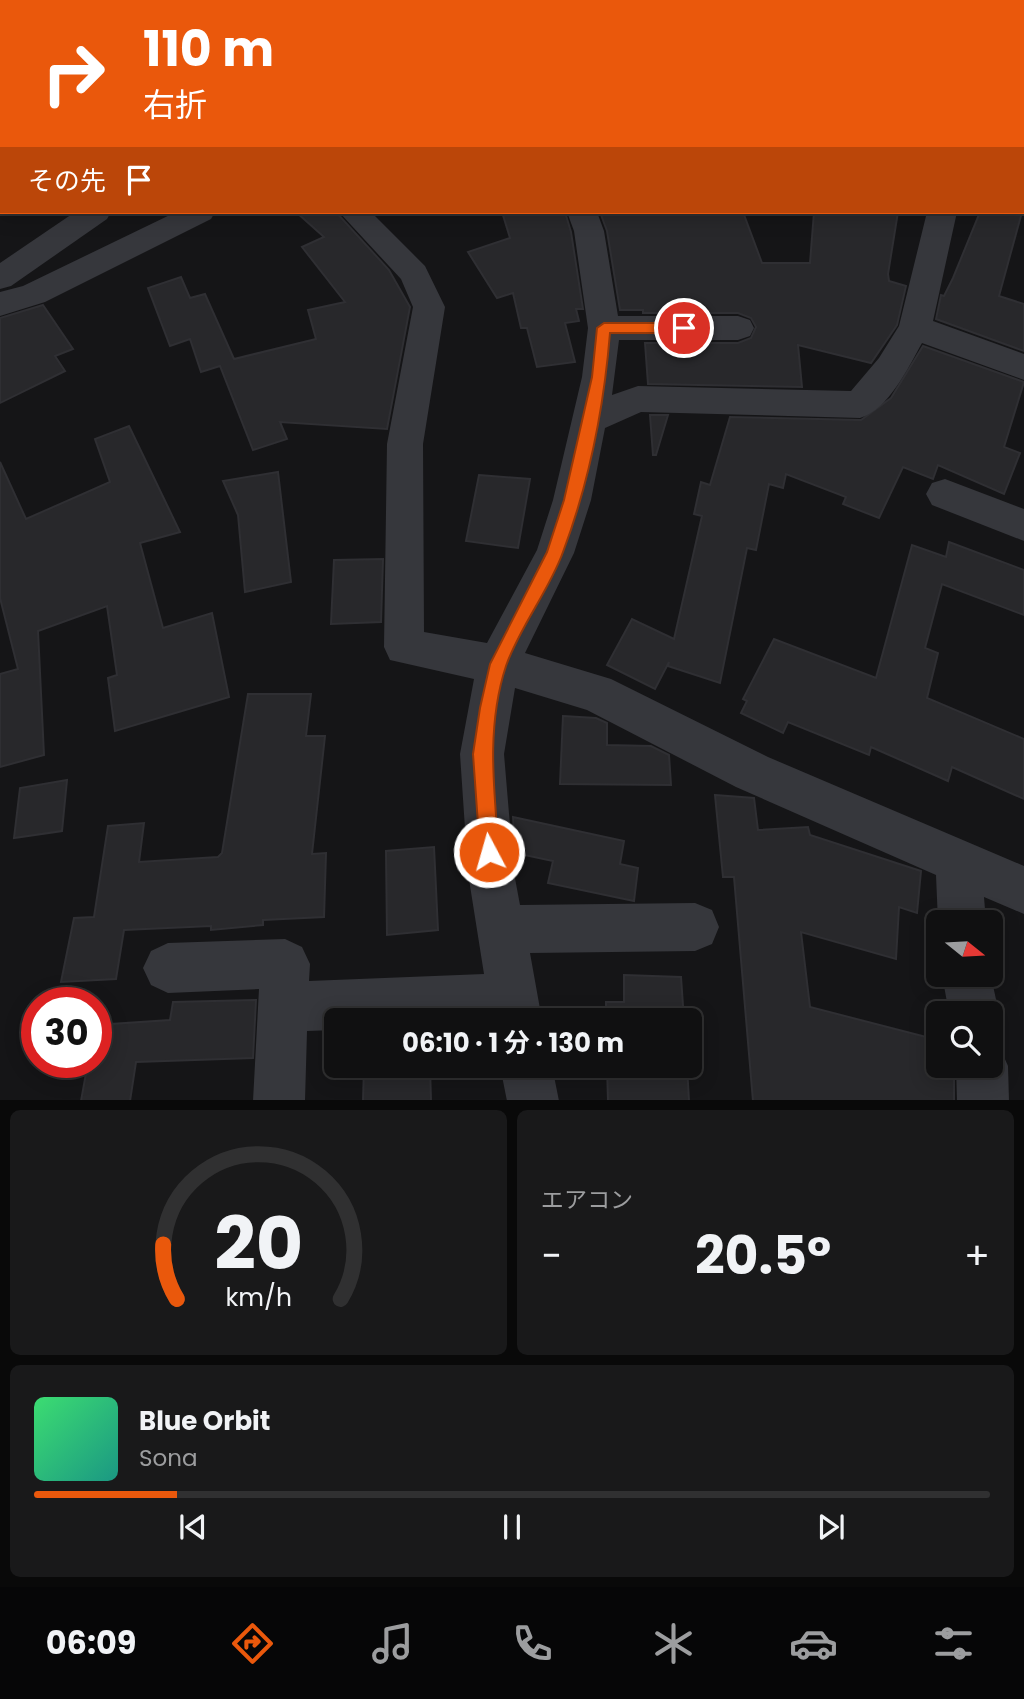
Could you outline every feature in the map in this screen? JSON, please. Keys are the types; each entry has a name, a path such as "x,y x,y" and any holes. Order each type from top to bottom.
{"street":[{"path":"0,278 93,214"},
{"path":"0,304 34,294 196,214"},
{"path":"356,214 414,274 429,307 405,444 404,647 498,664 596,693 752,772 1024,890"},
{"path":"515,1008 484,810 482,754 498,664 555,553 572,500 599,377 604,328 589,231 583,214"},
{"path":"589,419 638,399 860,405 891,367 915,327 942,214"},
{"path":"915,327 1024,368"},
{"path":"604,328 737,328"},
{"path":"945,494 1024,525"},
{"path":"959,862 961,910"},
{"path":"501,929 695,927"},
{"path":"168,968 285,964 279,1100"},
{"path":"283,1007 399,1008"},
{"path":"528,1078 533,1100"},
{"path":"982,1078 983,1100"}],"building":[{"path":"298,214 338,214 389,270 410,307 387,429 280,422 287,439 253,450 220,366 201,372 190,339 170,346 148,288 181,277 190,298 205,294 234,359 316,339 308,310 345,302 302,247 324,237"},
{"path":"503,214 566,214 583,309 576,309 579,321 565,323 575,362 537,367 527,328 521,328 513,293 497,298 468,252 510,238"},
{"path":"601,214 744,214 762,263 810,263 814,214 898,214 888,274 889,281 906,286 897,325 871,363 798,345 802,387 648,384 645,343 738,343 751,338 756,327 751,318 738,313 643,313 643,310 620,310 607,231"},
{"path":"979,214 1021,214 999,296 1024,304 1024,351 936,319 941,295 944,296"},
{"path":"43,305 73,349 55,356 65,371 0,403 0,318"},
{"path":"923,346 1024,382 1004,447 1020,453 1004,494 938,465 933,479 903,467 879,518 843,504 846,497 786,474 783,488 769,484 756,550 747,548 720,683 668,666 669,662 655,689 607,665 632,619 674,639 702,516 694,514 701,482 710,485 730,417 861,420 891,398"},
{"path":"650,415 668,415 656,455 653,455"},
{"path":"129,426 180,532 140,543 163,628 212,613 229,697 115,731 108,678 117,675 107,606 38,631 44,755 0,767 0,674 18,669 0,598 0,462 26,519 110,482 95,439"},
{"path":"278,472 291,582 245,592 238,515 223,481"},
{"path":"479,475 530,479 518,548 466,541"},
{"path":"949,542 1024,570 1024,615 942,584 925,648 938,653 927,698 1024,739 1024,799 952,767 948,781 871,747 869,755 788,722 783,733 741,713 747,701 743,699 774,639 876,678 912,545 946,557"},
{"path":"383,559 381,622 331,624 334,560"},
{"path":"248,694 311,694 306,736 325,736 312,854 326,853 324,917 263,920 263,925 211,930 211,926 124,930 116,979 61,982 74,918 94,917 108,826 144,823 139,862 218,857 222,853"},
{"path":"563,716 596,718 607,723 607,745 651,746 669,755 671,785 560,784"},
{"path":"67,780 62,831 14,838 20,788"},
{"path":"715,795 754,798 758,830 808,827 810,835 921,871 917,913 899,907 896,959 801,932 810,1007 926,1037 926,1078 954,1078 954,1100 753,1100 734,877 723,877"},
{"path":"513,817 624,841 620,864 638,868 634,901 548,883 553,861 515,853"},
{"path":"434,847 438,930 387,935 386,851"},
{"path":"624,975 681,977 683,1008 606,1008 606,1002 624,1002"},
{"path":"256,1000 253,1058 136,1062 130,1100 81,1100 85,1078 112,1078 112,1024 170,1020 173,1002"},
{"path":"364,1078 430,1078 431,1100 363,1100"},
{"path":"607,1078 688,1078 689,1100 608,1100"}],"route":[{"path":"489,852 482,754 498,664 555,553 572,500 599,377 604,328 684,328"}]}
